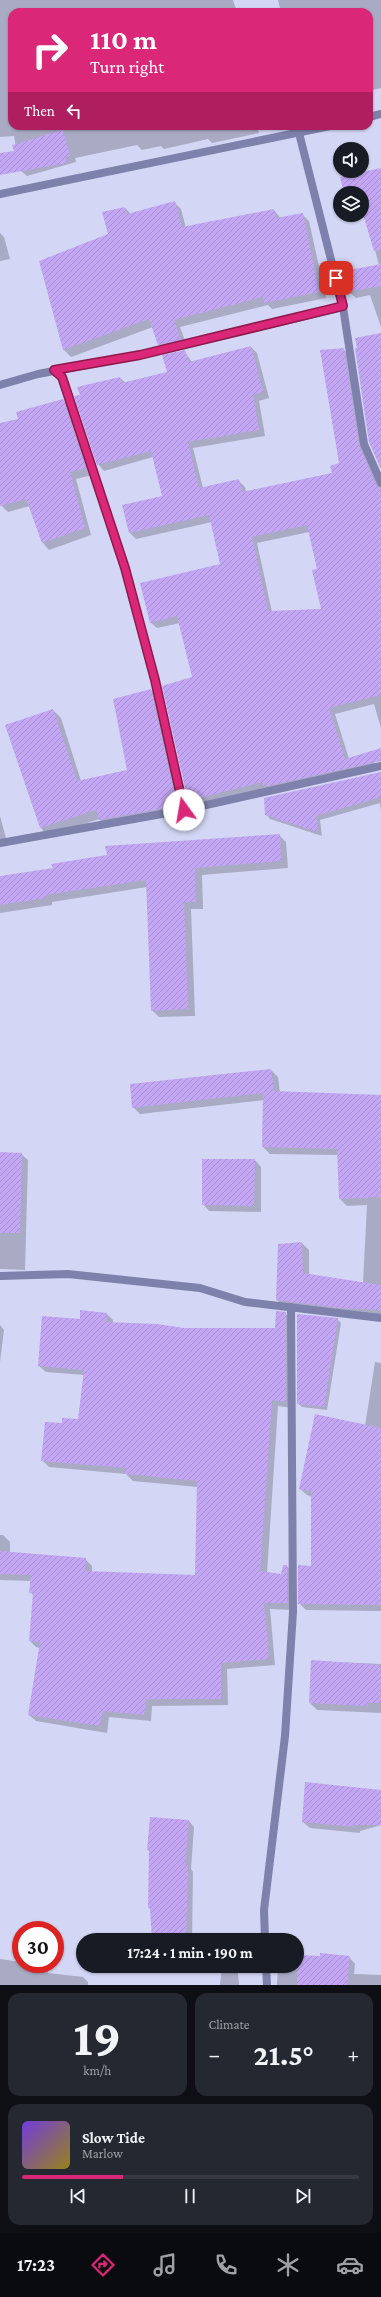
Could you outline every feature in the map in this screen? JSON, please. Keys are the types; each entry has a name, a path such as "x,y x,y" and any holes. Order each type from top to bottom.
{"street":[{"path":"0,194 312,130"},
{"path":"299,133 343,306 364,444 381,483"},
{"path":"0,384 54,370 140,355 343,306"},
{"path":"54,370 62,377 125,568 155,680 184,810"},
{"path":"0,843 184,810 381,766"},
{"path":"0,1276 68,1274 200,1288 245,1302 291,1306 381,1318"},
{"path":"265,1933 264,1910 284,1736 293,1612 291,1306"},
{"path":"266,1973 267,1985"}],"building":[{"path":"63,130 70,156 66,157 67,163 0,175 0,153 14,151 12,145"},
{"path":"381,168 381,250 374,251 365,222 369,222 369,186 342,186 340,178 369,178 369,171"},
{"path":"175,201 182,227 274,209 276,218 303,213 319,292 264,303 263,297 174,320 181,340 158,345 149,319 63,350 39,261 108,234 102,212 125,207 127,214"},
{"path":"381,264 381,286 348,292 344,271"},
{"path":"381,333 381,469 369,442 355,348 357,348 355,338"},
{"path":"251,346 263,392 253,395 259,430 188,442 199,488 239,479 242,492 332,473 330,466 339,463 320,350 344,348 359,445 376,485 381,488 381,695 329,708 345,759 381,748 381,761 263,787 263,783 258,783 188,801 162,686 192,677 177,616 150,623 140,583 220,564 209,515 129,533 122,505 162,496 151,451 97,465 74,396 80,395 77,387 120,377 122,383 167,372 162,355 185,350 189,362","holes":["307,525 317,569 312,570 321,609 268,611 252,537"]},
{"path":"63,399 86,468 70,472 85,528 42,543 26,499 0,506 0,423 18,419 16,412"},
{"path":"151,689 177,806 99,820 96,810 40,828 5,725 53,709 77,781 127,770 113,699"},
{"path":"381,772 381,797 316,816 318,832 265,815 264,798"},
{"path":"280,834 281,861 195,868 196,902 184,902 188,1009 151,1011 146,880 45,895 46,898 0,905 0,876 53,868 51,864 107,855 105,846"},
{"path":"271,1069 274,1091 381,1095 381,1197 339,1199 337,1149 262,1147 263,1093 132,1108 130,1084"},
{"path":"0,1152 22,1153 20,1233 0,1233"},
{"path":"202,1159 255,1159 254,1206 202,1205"},
{"path":"302,1242 303,1273 381,1285 381,1310 339,1308 276,1300 278,1244"},
{"path":"80,1310 107,1313 106,1322 157,1324 184,1328 275,1328 276,1311 286,1312 286,1402 272,1400 260,1571 281,1574 283,1565 287,1565 287,1603 264,1603 269,1659 221,1663 221,1699 146,1699 144,1715 103,1711 100,1726 28,1715 40,1642 29,1641 33,1593 29,1593 31,1575 0,1574 0,1551 86,1558 85,1571 195,1575 197,1481 125,1474 126,1468 41,1461 45,1422 62,1423 62,1418 78,1419 84,1370 38,1366 42,1316 80,1319"},
{"path":"297,1314 338,1318 324,1407 297,1404"},
{"path":"315,1414 381,1428 381,1605 298,1604 298,1565 311,1566 311,1491 299,1489"},
{"path":"311,1660 381,1665 381,1703 368,1703 367,1706 309,1703"},
{"path":"305,1782 381,1790 381,1825 354,1825 354,1827 302,1822"},
{"path":"150,1817 189,1820 185,1865 188,1865 186,1933 152,1933 150,1908 148,1908 149,1850 147,1850"},
{"path":"320,1953 350,1956 347,1985 297,1985 297,1973 304,1973 304,1955 320,1956"}],"route":[{"path":"184,810 155,680 125,568 90,457 62,377 54,370 140,355 343,306 336,278"}]}
